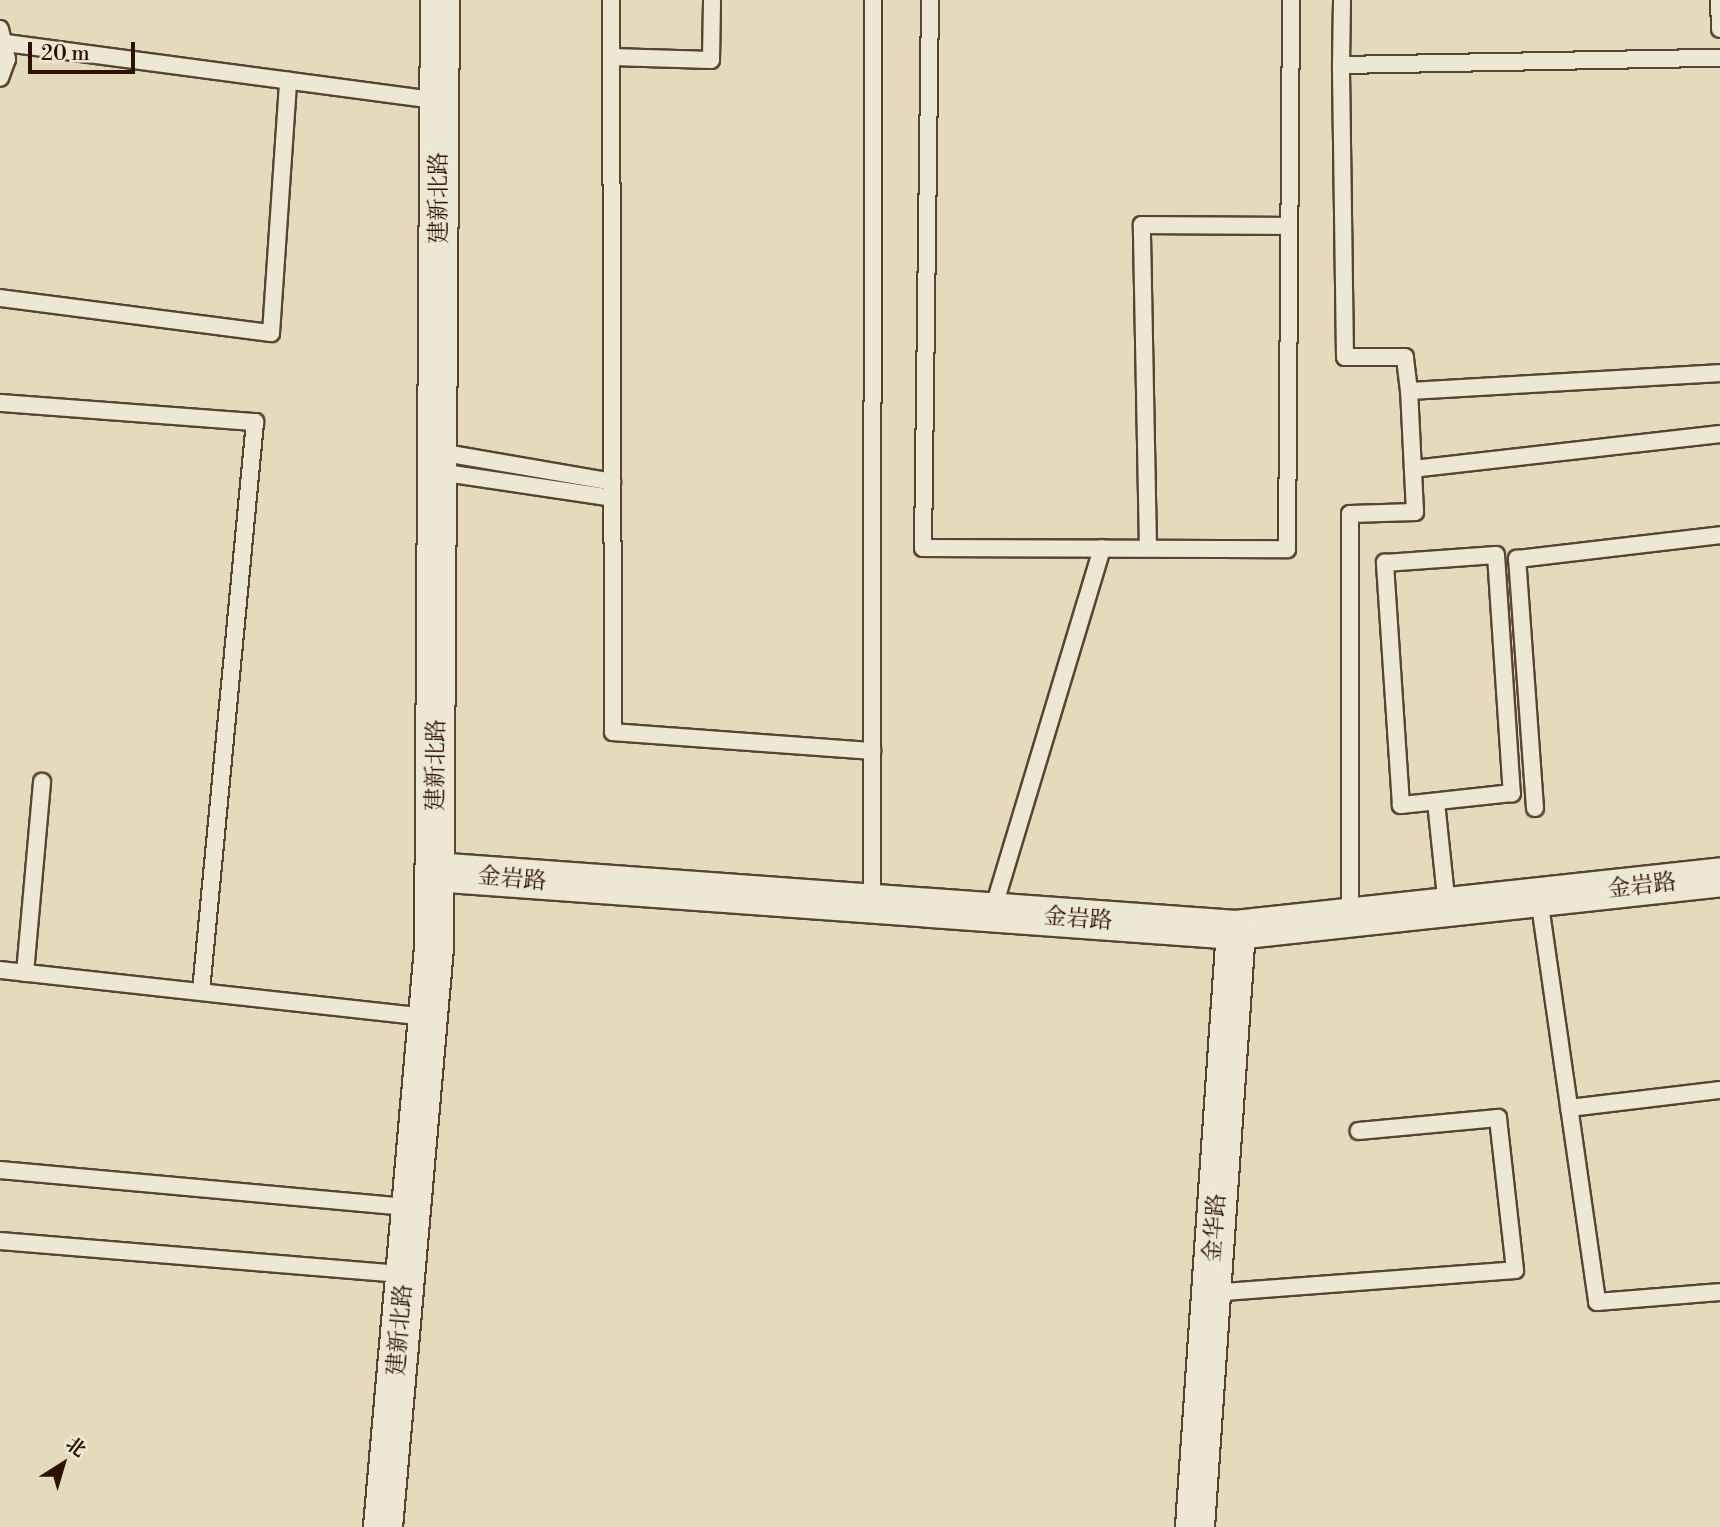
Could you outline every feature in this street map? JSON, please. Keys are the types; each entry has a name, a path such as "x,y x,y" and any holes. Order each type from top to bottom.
{"street":[{"name":"建新北路","path":"383,1527 409,1207 434,947 440,0"},
{"name":"金岩路","path":"434,872 1236,930 1350,920 1720,877"},
{"name":"金华路","path":"1195,1527 1236,930"}],"lane":[{"path":"611,0 613,732 872,751"},
{"path":"612,57 711,60 712,0"},
{"path":"872,905 873,0"},
{"path":"930,0 923,548 1287,549 1291,0"},
{"path":"1342,0 1345,357 1405,357 1415,512 1350,514 1350,920"},
{"path":"1719,0 1720,29"},
{"path":"0,78 7,59 3,36 288,81 440,101"},
{"path":"1342,65 1720,58"},
{"path":"0,298 271,333 288,81"},
{"path":"1148,548 1142,225 1289,226"},
{"path":"1409,391 1720,373"},
{"path":"0,403 255,422 201,991"},
{"path":"1413,469 1720,434"},
{"path":"439,462 612,490"},
{"path":"1535,808 1517,559 1720,535"},
{"path":"992,913 1102,548"},
{"path":"1496,555 1512,793 1436,802 1401,805 1385,563 1496,555"},
{"path":"25,973 42,782"},
{"path":"1436,802 1447,909"},
{"path":"1539,898 1597,1302 1720,1292"},
{"path":"0,970 427,1017"},
{"path":"1569,1108 1720,1090"},
{"path":"1211,1293 1514,1270 1498,1118 1359,1131"},
{"path":"0,1170 409,1207"},
{"path":"0,1241 404,1274"}]}
